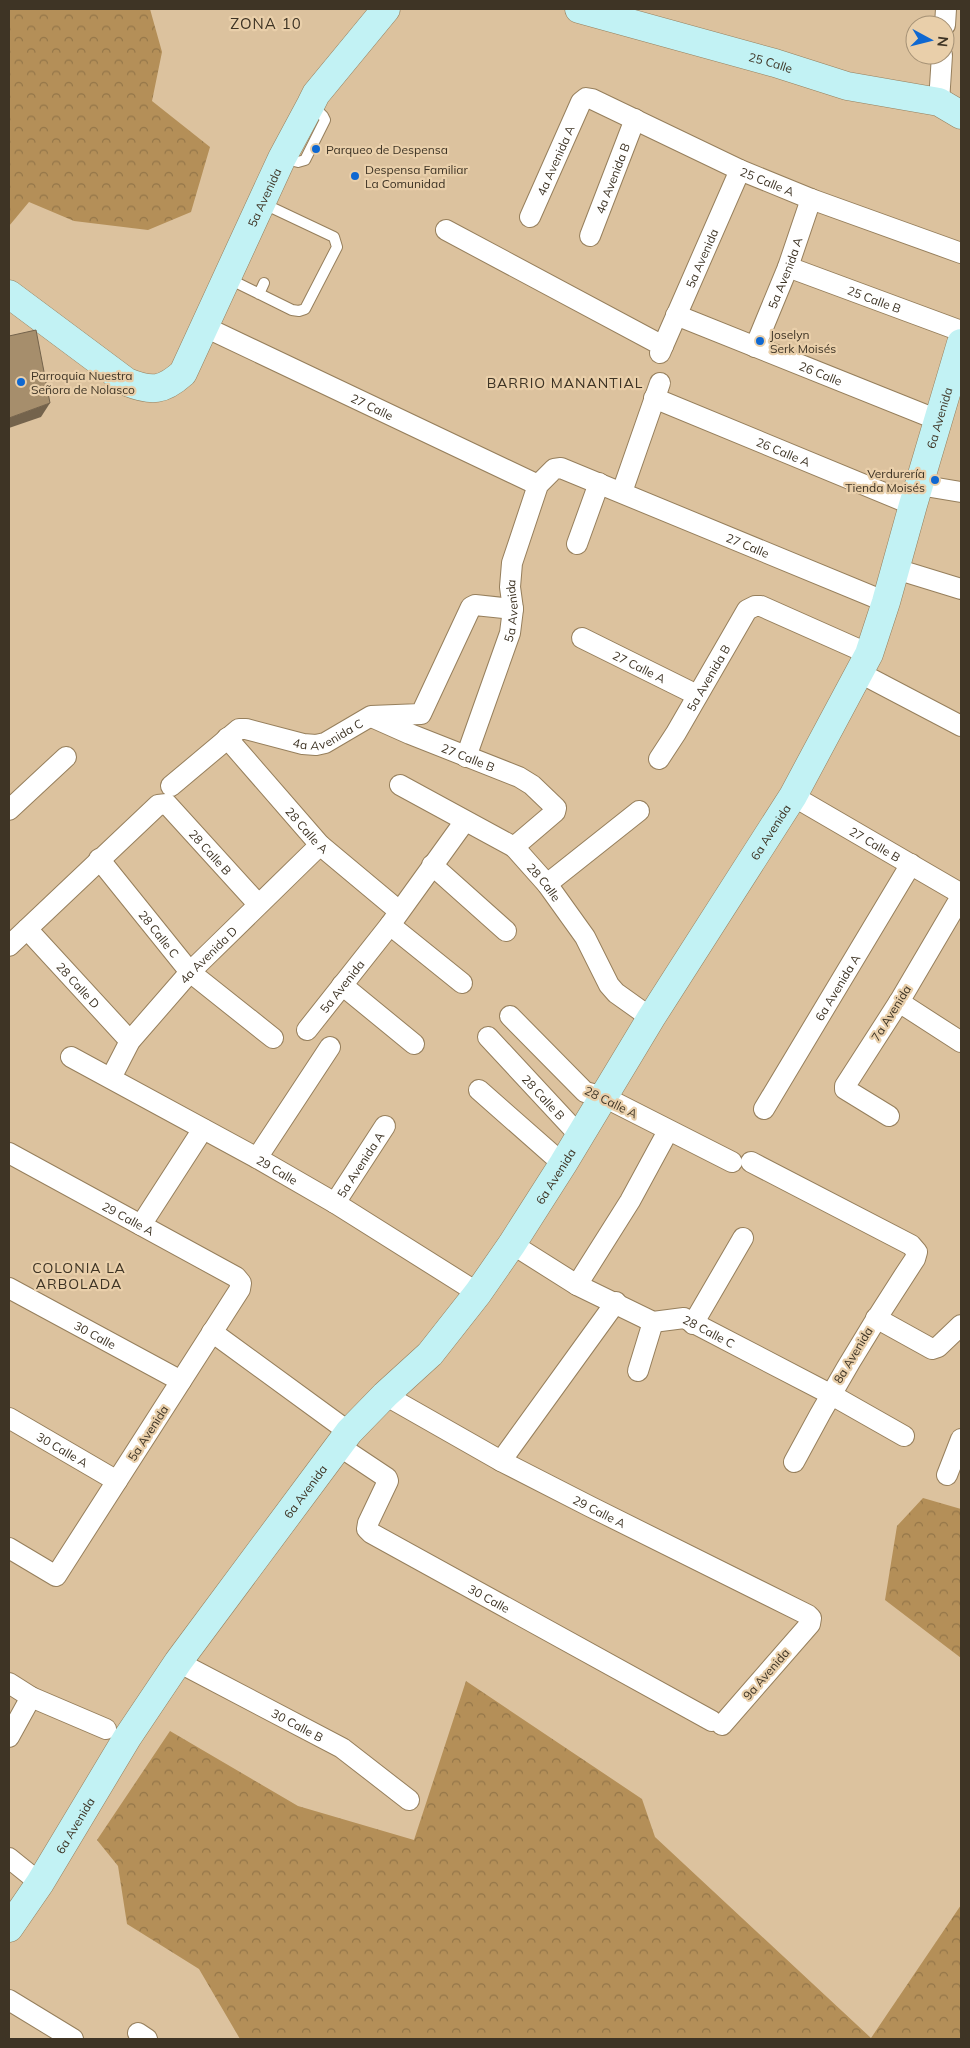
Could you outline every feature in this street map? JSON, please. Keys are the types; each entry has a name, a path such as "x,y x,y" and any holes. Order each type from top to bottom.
{"street":[{"name":"5a Avenida","path":"9,294 127,382 140,387 156,388 171,384 183,373 206,327 282,158 310,104 386,9"},
{"name":"25 Calle","path":"579,9 775,63 847,86 950,109"},
{"path":"943,65 950,109"},
{"name":"25 Calle A","path":"581,102 586,98 592,99 740,170 811,199 961,253"},
{"name":"4a Avenida A","path":"530,217 581,102"},
{"name":"4a Avenida B","path":"590,236 635,119"},
{"name":"5a Avenida","path":"446,230 661,349 740,170"},
{"name":"5a Avenida A","path":"755,347 788,267 811,199"},
{"name":"25 Calle B","path":"788,267 961,331"},
{"name":"26 Calle","path":"676,316 938,420"},
{"name":"27 Calle","path":"206,327 538,485"},
{"name":"6a Avenida","path":"9,1928 40,1884 127,1738 178,1662 344,1439 385,1395 430,1354 478,1293 512,1244 563,1164 651,1018 793,796 864,664 896,569 961,343"},
{"name":"26 Calle A","path":"622,492 657,390 916,495"},
{"name":"27 Calle","path":"554,469 561,468 622,492 886,602"},
{"name":"5a Avenida","path":"466,757 510,633 513,609 510,587 512,563 538,485 554,469"},
{"path":"577,544 599,483"},
{"path":"916,495 961,492"},
{"path":"896,569 961,589"},
{"name":"4a Avenida C","path":"171,786 239,729 246,729 303,744 316,745 325,743 371,716 421,714 468,610 475,605 513,609"},
{"name":"5a Avenida B","path":"659,759 747,610 755,606 761,606 864,664"},
{"name":"27 Calle A","path":"582,638 697,696"},
{"path":"864,664 961,726"},
{"name":"27 Calle B","path":"371,716 526,781 556,808 555,812 514,847"},
{"name":"28 Calle A","path":"227,738 320,845 395,918"},
{"path":"9,810 66,757"},
{"name":"28 Calle","path":"400,785 514,847 547,884 585,937 609,985 616,993 651,1018"},
{"name":"27 Calle B","path":"793,796 958,892"},
{"name":"28 Calle B","path":"99,860 158,806 167,804 258,904"},
{"path":"547,884 639,811"},
{"name":"5a Avenida","path":"307,1030 395,918 465,821"},
{"name":"4a Avenida D","path":"111,1078 130,1041 190,972 320,845"},
{"path":"9,946 99,860"},
{"name":"28 Calle C","path":"99,860 190,972 273,1038"},
{"name":"6a Avenida A","path":"764,1109 911,864"},
{"path":"432,865 506,931"},
{"name":"7a Avenida","path":"889,1116 846,1089 845,1086 959,900 960,895 958,892"},
{"path":"395,918 462,983"},
{"name":"28 Calle D","path":"27,929 130,1041"},
{"path":"342,985 414,1044"},
{"path":"898,1002 961,1042"},
{"name":"28 Calle A","path":"510,1016 585,1092 604,1097 668,1131 742,1162 911,1245 917,1252"},
{"name":"28 Calle B","path":"488,1037 580,1136"},
{"path":"257,1158 330,1047"},
{"name":"29 Calle","path":"71,1057 257,1158 334,1203 478,1293"},
{"path":"479,1090 563,1164"},
{"name":"5a Avenida A","path":"334,1203 385,1126"},
{"path":"141,1224 203,1129"},
{"path":"577,1285 630,1201 668,1131"},
{"name":"29 Calle A","path":"9,1153 236,1277 241,1283 240,1289"},
{"path":"694,1324 743,1238"},
{"path":"512,1244 577,1285 616,1302 653,1322 638,1371"},
{"name":"8a Avenida","path":"794,1462 830,1394 876,1318 915,1259 917,1252"},
{"name":"30 Calle","path":"9,1288 181,1381"},
{"name":"5a Avenida","path":"9,1548 56,1576 240,1289"},
{"path":"501,1461 616,1302"},
{"name":"28 Calle C","path":"653,1322 680,1317 830,1394 904,1436"},
{"path":"876,1318 932,1349 938,1347 961,1325"},
{"name":"30 Calle","path":"212,1332 344,1439 387,1478 388,1481 368,1523 367,1528 371,1533 717,1723"},
{"name":"29 Calle A","path":"385,1395 501,1461 808,1615 811,1618 810,1624"},
{"name":"30 Calle A","path":"9,1418 117,1481"},
{"path":"947,1475 961,1438"},
{"name":"9a Avenida","path":"717,1723 810,1624"},
{"name":"30 Calle B","path":"178,1662 342,1748 409,1800"},
{"path":"9,1683 31,1697 106,1729"},
{"path":"9,1736 31,1697"},
{"path":"9,1858 40,1884"},
{"path":"9,2000 73,2039"}],"lane":[{"path":"228,278 292,310 299,311 304,309 337,247 334,237 293,222 262,202"},
{"path":"259,294 264,283"}],"green space":[{"path":"9,9 150,9 162,52 152,101 210,147 191,212 148,230 74,221 29,202 9,226"},
{"path":"923,1498 961,1509 961,1658 885,1600 897,1526"},
{"path":"466,1681 642,1799 655,1837 871,2038 961,1905 961,2039 240,2039 199,1969 127,1924 118,1866 97,1840 170,1731 298,1806 414,1840"}],"building":[{"name":"Parroquia Nuestra Señora de Nolasco","path":"36,330 50,403 9,418 9,336"}],"place":[{"name":"Parqueo de Despensa","path":"316,149"},
{"name":"Despensa Familiar La Comunidad","path":"355,176"},
{"name":"Joselyn Serk Moisés","path":"760,341"},
{"name":"Parroquia Nuestra Señora de Nolasco","path":"21,382"},
{"name":"Verdurería Tienda Moisés","path":"935,480"}],"district":[{"name":"ZONA 10","path":"266,23"},
{"name":"BARRIO MANANTIAL","path":"565,383"},
{"name":"COLONIA LA ARBOLADA","path":"79,1276"}]}
